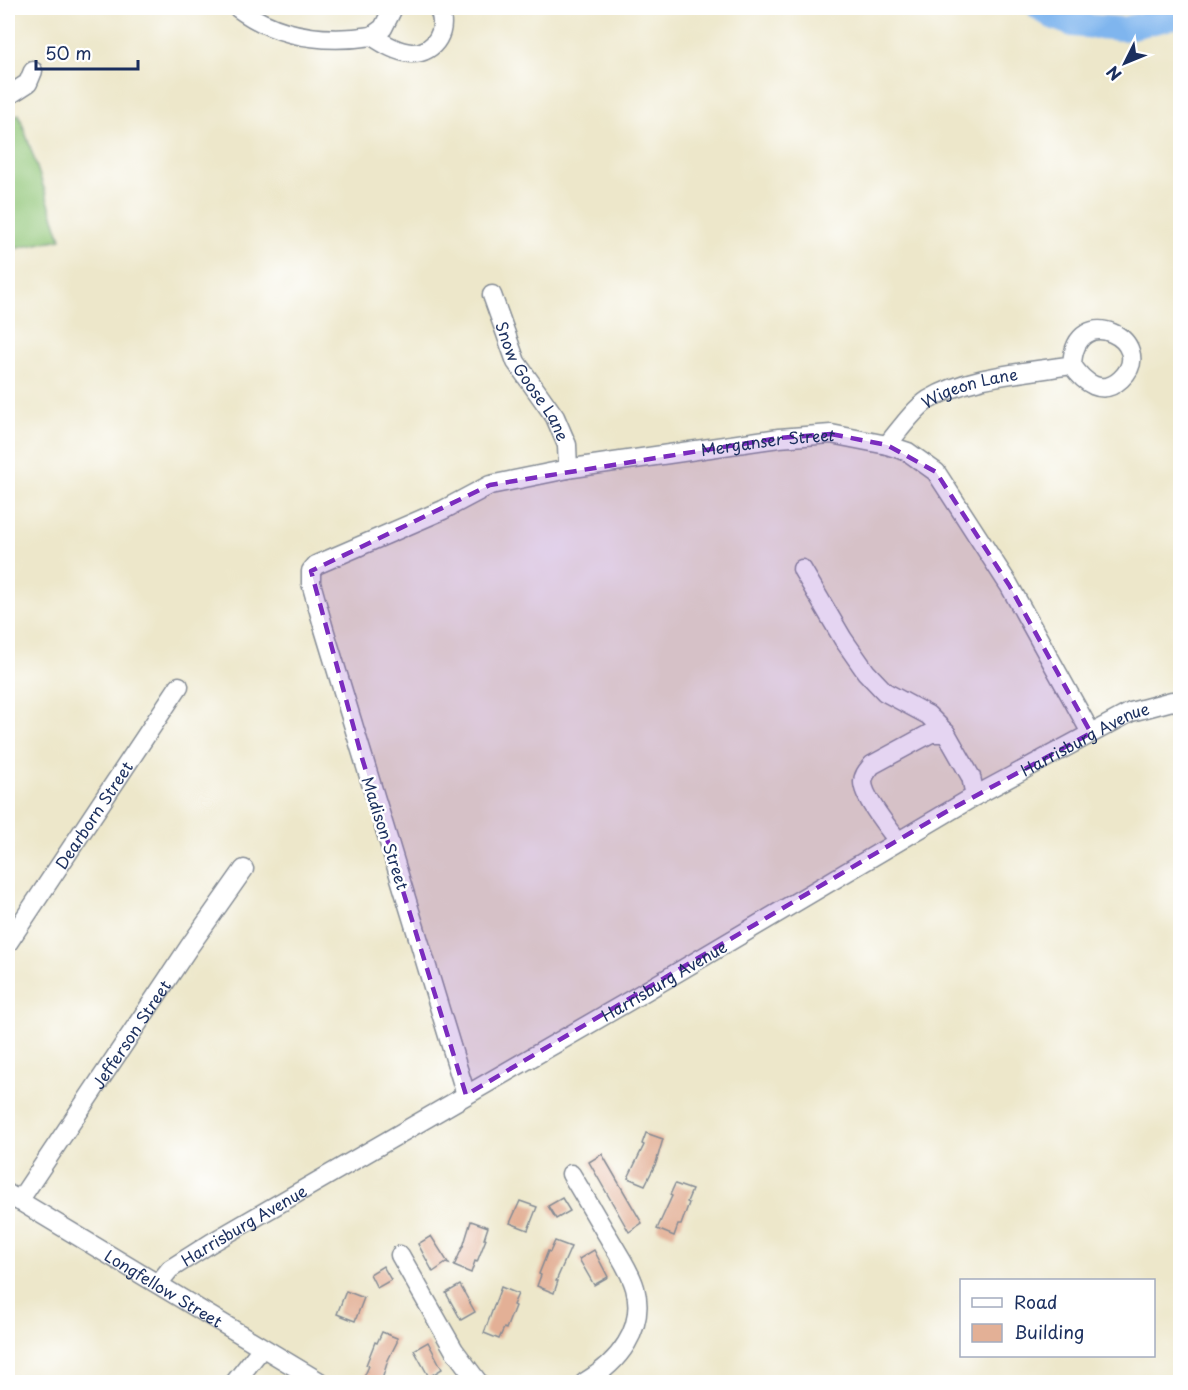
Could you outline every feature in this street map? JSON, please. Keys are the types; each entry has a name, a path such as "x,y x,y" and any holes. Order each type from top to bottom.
{"street":[{"path":"238,8 264,23 296,35 322,39 372,36 383,28 393,8"},
{"path":"372,36 387,45 410,53 424,51 437,42 443,28 442,16 438,8"},
{"path":"8,96 28,83 33,71"},
{"name":"Snow Goose Lane","path":"492,295 516,362 555,417 567,445 568,469"},
{"name":"Wigeon Lane","path":"887,445 926,401 957,387 999,377 1072,365"},
{"name":"Merganser Street","path":"311,571 316,565 443,510 490,485 568,469 789,437 831,434 887,445 908,452 936,472 1009,585 1091,733"},
{"path":"802,569 838,633 866,672 885,692 928,715 946,733 971,777 975,795"},
{"name":"Madison Street","path":"311,571 311,583 362,758 466,1095"},
{"name":"Dearborn Street","path":"8,943 179,686"},
{"name":"Harrisburg Avenue","path":"158,1284 170,1269 211,1243 629,1001 975,795 1131,712 1172,701 1180,703"},
{"path":"898,841 878,814 863,783 865,773 872,765 932,733 946,733"},
{"name":"Jefferson Street","path":"14,1198 244,869"},
{"path":"572,1174 624,1265 634,1286 637,1299 637,1314 628,1342 609,1366 585,1383"},
{"name":"Longfellow Street","path":"14,1198 320,1383"},
{"path":"400,1255 449,1343 478,1383"},
{"path":"235,1383 262,1348"}],"highlighted area":[{"path":"831,434 887,445 936,472 1009,585 1091,733 944,813 466,1095 362,758 311,571 490,485 779,438"}],"green space":[{"path":"19,114 61,239 8,250 8,119"}],"building":[{"path":"646,1133 663,1139 656,1163 645,1185 628,1178 644,1145 642,1144"},
{"path":"602,1154 642,1223 629,1232 589,1162"},
{"path":"675,1184 692,1190 681,1225 678,1225 674,1236 657,1229"},
{"path":"562,1198 570,1211 556,1219 548,1206"},
{"path":"520,1201 537,1207 528,1230 510,1223"},
{"path":"471,1221 488,1227 484,1239 486,1239 471,1273 454,1266"},
{"path":"431,1236 449,1264 446,1263 433,1272 418,1244"},
{"path":"555,1241 571,1247 556,1281 558,1281 554,1293 537,1286 548,1251 550,1252"},
{"path":"594,1250 608,1277 594,1285 579,1259"},
{"path":"383,1266 391,1280 377,1288 370,1274"},
{"path":"460,1285 475,1312 461,1320 446,1293"},
{"path":"501,1287 518,1294 506,1329 504,1328 499,1339 484,1333"},
{"path":"346,1291 364,1298 355,1321 337,1314"},
{"path":"382,1332 397,1338 397,1342 388,1360 381,1383 378,1383 364,1377 375,1342 377,1343"},
{"path":"428,1342 442,1369 429,1377 414,1350"}],"waterway":[{"path":"1039,8 1052,17 1073,25 1123,29 1180,16"}]}
